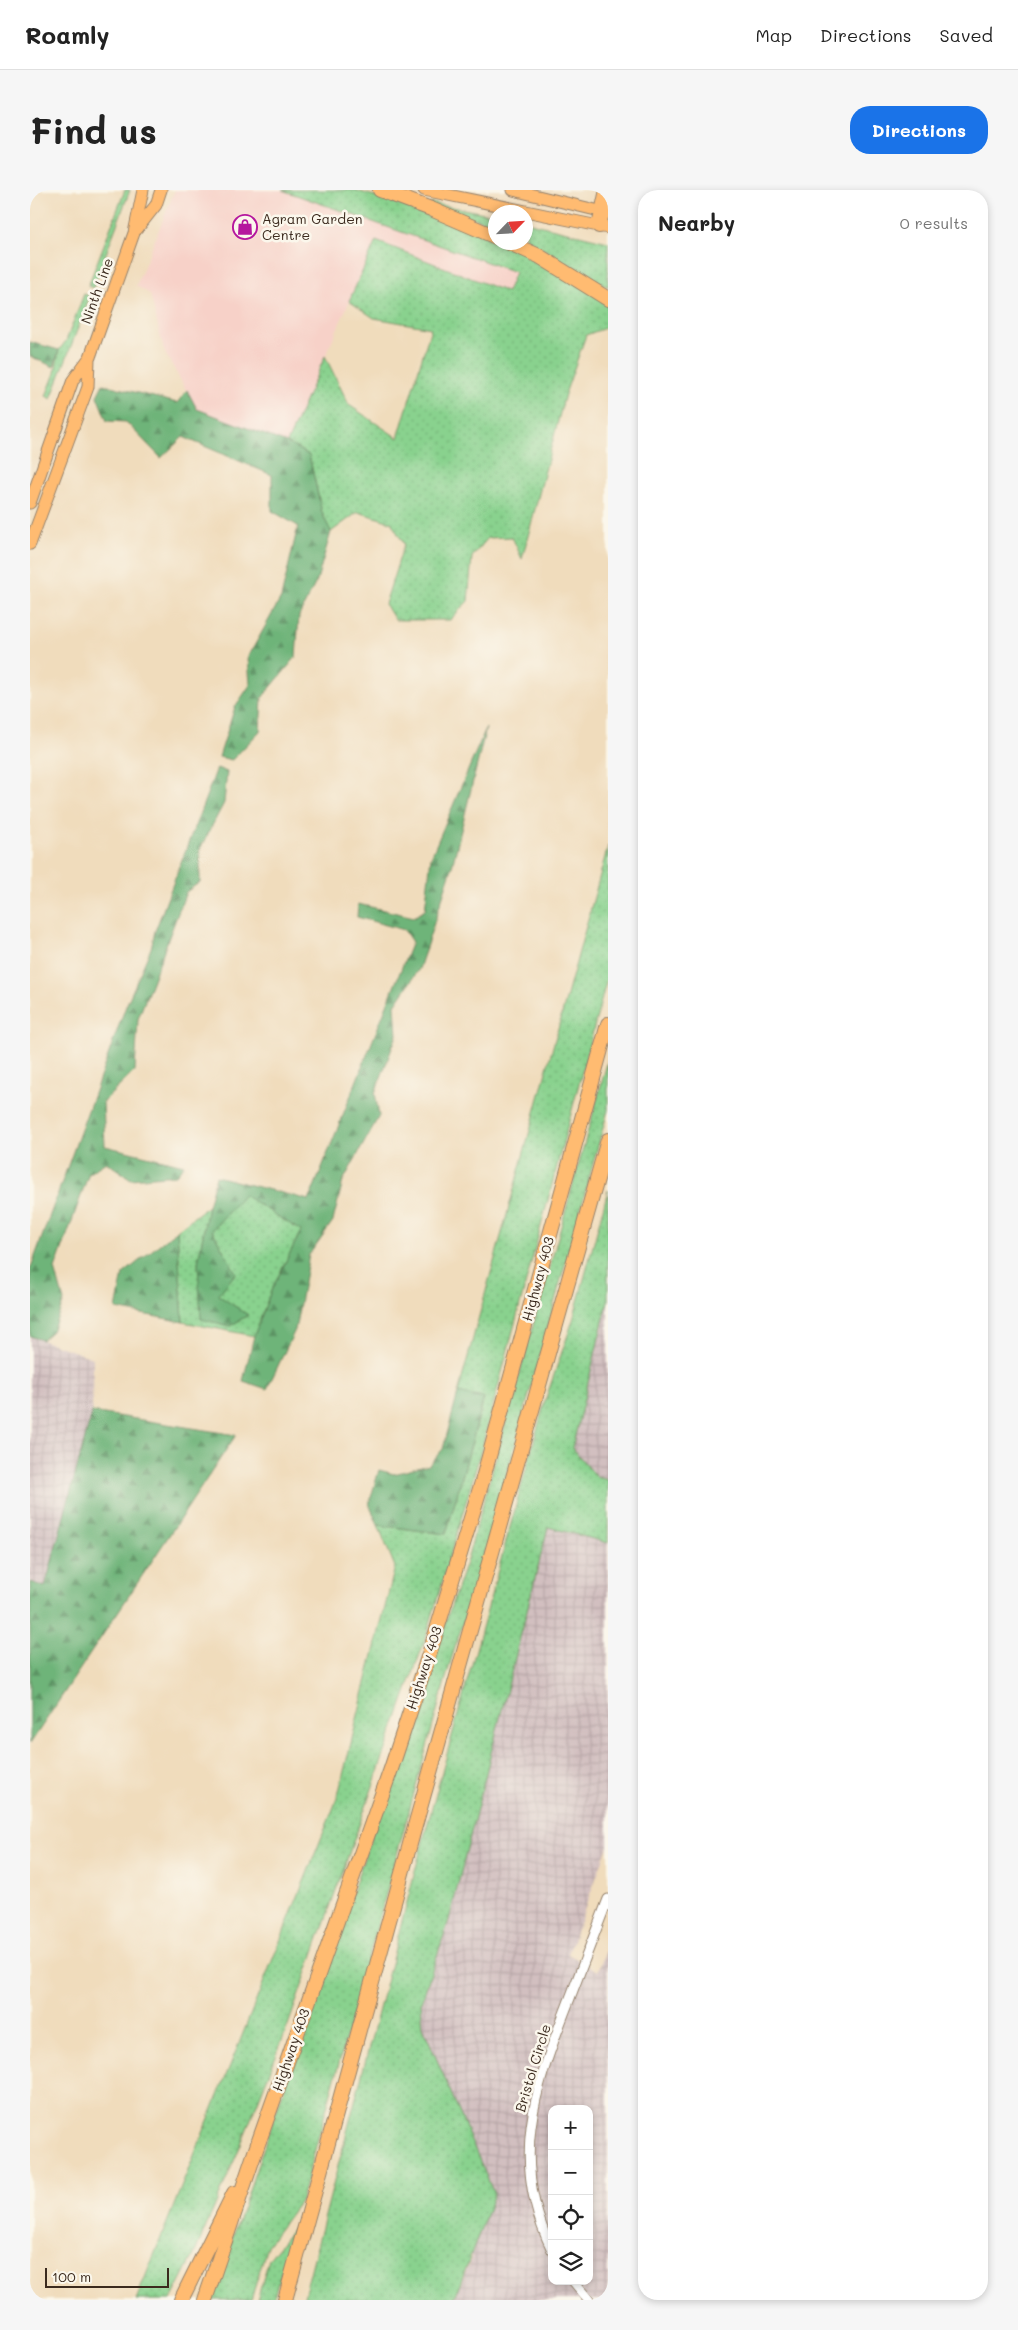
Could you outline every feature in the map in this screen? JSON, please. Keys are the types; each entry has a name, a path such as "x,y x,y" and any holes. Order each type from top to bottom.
{"highway":[{"path":"380,190 488,234"},
{"path":"604,227 607,190"},
{"path":"525,250 539,256 608,299"},
{"name":"Highway 403","path":"205,2300 254,2155 391,1769 435,1636 482,1482 608,1024"},
{"path":"285,2300 416,1823 608,1140"},
{"path":"181,2300 254,2155"},
{"path":"294,2300 302,2272 301,2243"}],"main road":[{"name":"Ninth Line","path":"30,544 88,387 89,359 134,233 144,190"},
{"name":"Ninth Line","path":"134,233 156,204 161,190"},
{"path":"424,190 604,227"},
{"path":"513,190 605,213"},
{"name":"Ninth Line","path":"30,502 73,380 89,359"}],"street":[{"name":"Bristol Circle","path":"548,2240 541,2223 529,2175 529,2139 532,2112 550,2051 608,1899"},
{"path":"576,2285 589,2300"}],"shaded area":[{"path":"175,190 282,190 515,272 508,292 376,241 287,443 197,409 164,351 150,294 136,286"},
{"path":"608,1301 608,1480 597,1477 572,1448"},
{"path":"30,1336 93,1358 92,1412 45,1587 30,1582"},
{"path":"548,1527 608,1543 608,1846 568,1954 598,1971 608,1944 608,2300 454,2300 472,2256 423,2027 421,2003 449,1920"}],"green space":[{"path":"125,190 130,190 93,288 88,286"},
{"path":"282,190 354,190 456,220 488,238 488,250 520,250 608,301 608,327 586,335 565,394 522,559 512,537 488,538 472,557 468,601 450,620 395,620 385,604 404,544 391,522 358,512 331,532 322,513 309,455 287,443 325,356 349,405 398,438 431,328 374,318 349,301 376,241 507,292 515,272"},
{"path":"431,203 488,214 488,223 431,205"},
{"path":"533,224 608,242 608,287 533,243"},
{"path":"84,294 90,296 51,399 46,396 55,373 59,350 66,341"},
{"path":"30,342 59,350 54,367 30,356"},
{"path":"103,384 177,403 187,390 197,409 287,443 309,455 322,513 331,532 317,580 299,616 296,657 262,698 260,731 232,760 219,757 235,707 250,685 248,657 281,598 298,526 272,511 272,475 183,437 161,458 126,422 107,421 97,396"},
{"path":"486,728 451,871 419,969 395,1005 397,1035 375,1093 379,1116 343,1181 333,1221 309,1255 295,1330 267,1389 243,1381 254,1336 271,1291 301,1231 244,1195 212,1230 236,1273 218,1295 248,1315 230,1326 201,1319 198,1263 208,1206 216,1176 309,1200 412,942 404,930 357,917 358,904 414,917 425,910 431,857"},
{"path":"217,768 227,772 224,803 200,849 200,882 186,892 138,1019 135,1071 103,1102 105,1146 184,1165 176,1175 131,1179 106,1162 89,1173 55,1269 64,1301 52,1331 42,1340 30,1336 30,1270 126,1006 151,948 155,931"},
{"path":"608,846 608,975 479,1458 427,1634 287,2028 237,2154 193,2257 171,2300 136,2300 337,1799 395,1567 378,1525 446,1534 484,1399 458,1393"},
{"path":"608,1060 608,1110 482,1564 451,1660 301,2200 267,2246 251,2300 211,2300 467,1560"},
{"path":"608,1190 608,1301 572,1448 597,1477 608,1480 608,1543 548,1527 449,1920 421,2003 423,2027 494,2194 454,2300 303,2300 424,1837 545,1401 573,1320"},
{"path":"244,1194 301,1231 271,1291 254,1336 183,1322 177,1230 208,1206 198,1263 230,1326 248,1315 217,1295 236,1273 212,1230"},
{"path":"177,1230 183,1322 116,1309 123,1274"},
{"path":"458,1393 484,1398 446,1534 378,1525 369,1504 379,1470 394,1474 429,1465 443,1449"},
{"path":"92,1412 236,1435 30,1744 30,1582 45,1587"},
{"path":"294,2227 273,2300 257,2300 269,2259"}],"place":[{"name":"Agram Garden Centre","path":"245,227"}]}
